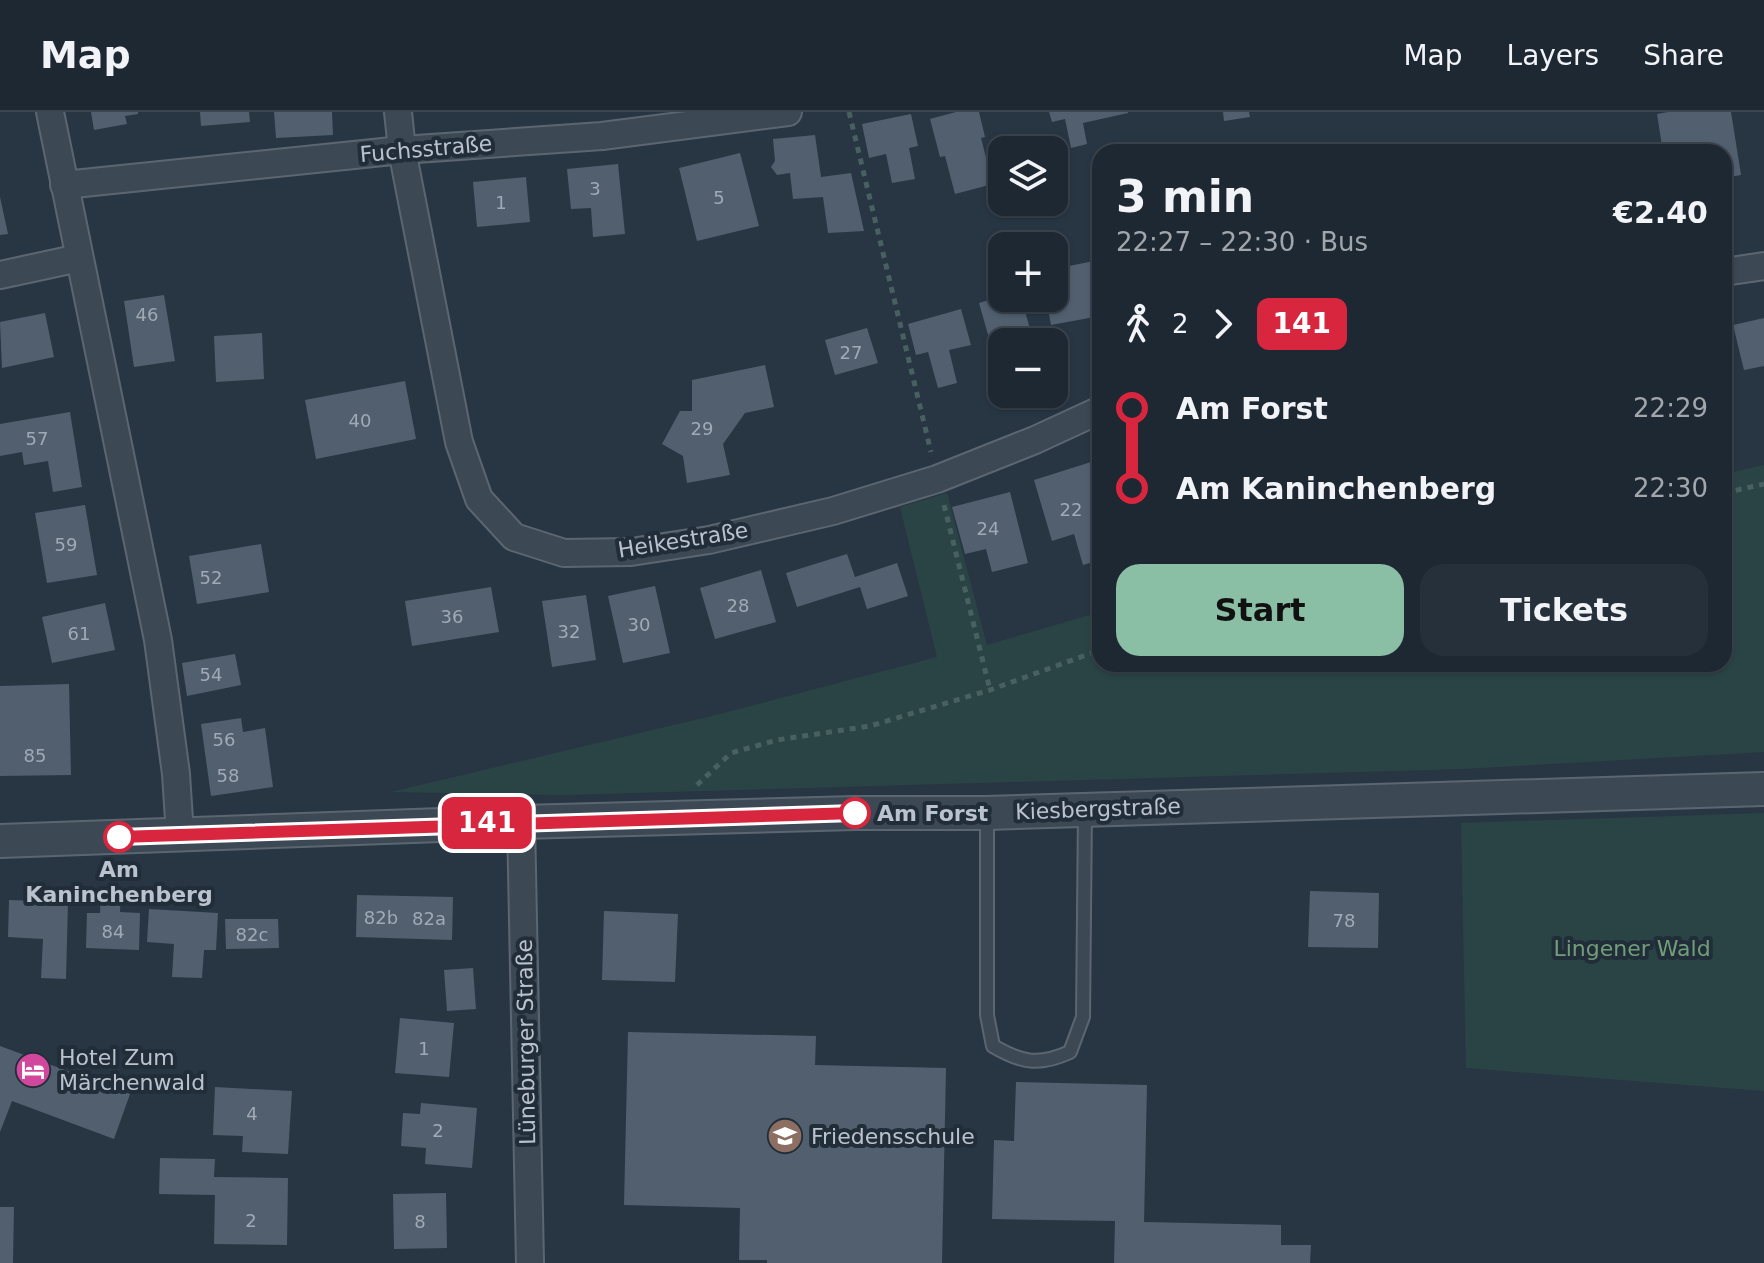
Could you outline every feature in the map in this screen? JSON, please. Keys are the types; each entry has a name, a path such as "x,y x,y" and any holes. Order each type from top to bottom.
{"street":[{"path":"50,112 158,640 176,774 180,835"},
{"name":"Heikestraße","path":"398,112 402,150 459,442 479,499 514,537 564,553 631,552 709,540 817,515 937,479 1092,414"},
{"name":"Fuchsstraße","path":"64,185 402,150 602,136 788,112"},
{"path":"0,275 79,258"},
{"path":"1732,271 1764,266"},
{"name":"Kiesbergstraße","path":"0,841 521,822 855,813 987,813 1764,789"},
{"name":"Lüneburger Straße","path":"521,822 530,1263"}],"lane":[{"path":"987,813 987,1015 993,1046 1016,1059 1048,1062 1070,1052 1083,1017 1084,809"}],"path":[{"path":"849,112 990,690"},
{"path":"1732,491 1764,484"},
{"path":"688,796 731,753 777,740 870,726 990,690 1092,653"}],"green space":[{"path":"1764,465 1764,752 1462,769 563,795 391,792 716,715 937,657 900,507 947,493 987,645 1092,614 1092,672 1732,672 1732,472"},
{"name":"Lingener Wald","path":"1764,813 1764,1091 1466,1068 1461,823"}],"building":[{"path":"91,112 138,114 125,116 127,124 94,130"},
{"path":"200,112 249,112 250,122 201,126"},
{"path":"274,112 332,112 333,135 276,138"},
{"path":"956,112 979,112 985,137 981,138 988,165 988,185 955,194 945,156 940,157 930,119"},
{"path":"1049,112 1128,113 1083,123 1087,144 1071,148 1065,119 1052,122"},
{"path":"1223,112 1249,112 1250,117 1224,121"},
{"path":"1731,112 1741,175 1732,177 1732,144 1662,144 1657,114"},
{"path":"911,114 918,146 909,148 915,179 892,183 886,154 869,158 862,124"},
{"path":"815,135 821,177 851,173 864,231 828,233 823,197 793,199 790,173 777,175 771,167 775,161 773,139"},
{"path":"740,153 759,226 697,241 679,168"},
{"path":"618,164 625,234 593,237 591,208 571,209 567,169"},
{"path":"526,177 530,222 477,227 473,182"},
{"path":"0,197 8,234 0,235"},
{"path":"1092,261 1092,317 1051,325 1049,312 1068,312 1068,266"},
{"path":"164,295 175,361 134,367 124,301"},
{"path":"988,300 988,312 1025,312 1030,328 988,328 988,334 979,303"},
{"path":"961,309 971,345 949,350 957,383 938,388 928,352 916,355 908,324"},
{"path":"45,313 54,357 2,368 0,322"},
{"path":"1764,318 1764,366 1744,370 1733,325"},
{"path":"867,328 878,363 835,375 825,340"},
{"path":"262,333 264,379 216,382 214,336"},
{"path":"765,365 774,407 745,413 723,444 730,475 687,483 683,456 662,444 680,411 692,411 692,380"},
{"path":"405,381 416,439 316,459 305,400"},
{"path":"70,412 82,487 53,492 48,461 24,465 22,452 0,456 0,424"},
{"path":"1091,462 1092,562 1083,565 1074,534 1052,541 1034,480"},
{"path":"1010,492 1028,563 992,572 986,549 965,554 952,507"},
{"path":"85,505 97,575 47,583 35,513"},
{"path":"261,544 269,592 197,604 189,556"},
{"path":"847,554 855,577 897,563 908,596 867,609 860,587 797,607 786,573"},
{"path":"761,570 776,622 715,639 700,588"},
{"path":"655,586 670,653 623,663 608,596"},
{"path":"491,587 499,632 412,646 405,601"},
{"path":"586,595 596,660 552,667 542,601"},
{"path":"105,603 115,650 52,663 42,617"},
{"path":"235,654 241,685 187,696 182,663"},
{"path":"69,684 71,775 0,776 0,686"},
{"path":"241,718 243,732 265,728 273,787 211,796 201,724"},
{"path":"101,890 121,890 120,912 140,913 139,950 86,948 87,913 100,913"},
{"path":"1310,891 1379,893 1378,948 1308,947"},
{"path":"357,895 453,897 452,940 356,937"},
{"path":"9,900 68,902 66,979 41,978 43,939 8,937"},
{"path":"149,909 218,913 216,950 204,950 202,978 172,977 174,944 147,942"},
{"path":"604,911 678,914 675,982 602,980"},
{"path":"225,919 278,919 279,948 226,949"},
{"path":"473,968 476,1009 447,1011 444,970"},
{"path":"400,1018 454,1023 449,1077 395,1073"},
{"name":"Friedensschule","path":"628,1032 816,1036 815,1065 946,1068 942,1263 767,1263 767,1260 739,1260 740,1208 624,1205"},
{"name":"Hotel Zum Märchenwald","path":"0,1046 130,1094 114,1139 12,1101 0,1132"},
{"path":"1016,1082 1147,1085 1144,1222 1281,1225 1281,1245 1311,1245 1310,1263 1114,1263 1115,1221 992,1219 994,1140 1014,1141"},
{"path":"215,1087 292,1091 288,1154 242,1152 243,1136 213,1135"},
{"path":"421,1103 477,1108 472,1168 425,1164 426,1148 401,1146 403,1113 420,1114"},
{"path":"160,1158 215,1159 214,1177 288,1178 287,1245 214,1244 215,1195 159,1194"},
{"path":"446,1193 447,1248 394,1249 393,1194"},
{"path":"0,1207 14,1207 13,1263 0,1263"}],"bus line":[{"name":"141","path":"119,837 855,813"}],"place":[{"name":"Am Forst","path":"855,813"},
{"name":"Am Kaninchenberg","path":"119,837"},
{"name":"Hotel Zum Märchenwald","path":"33,1070"},
{"name":"Friedensschule","path":"785,1136"}]}
